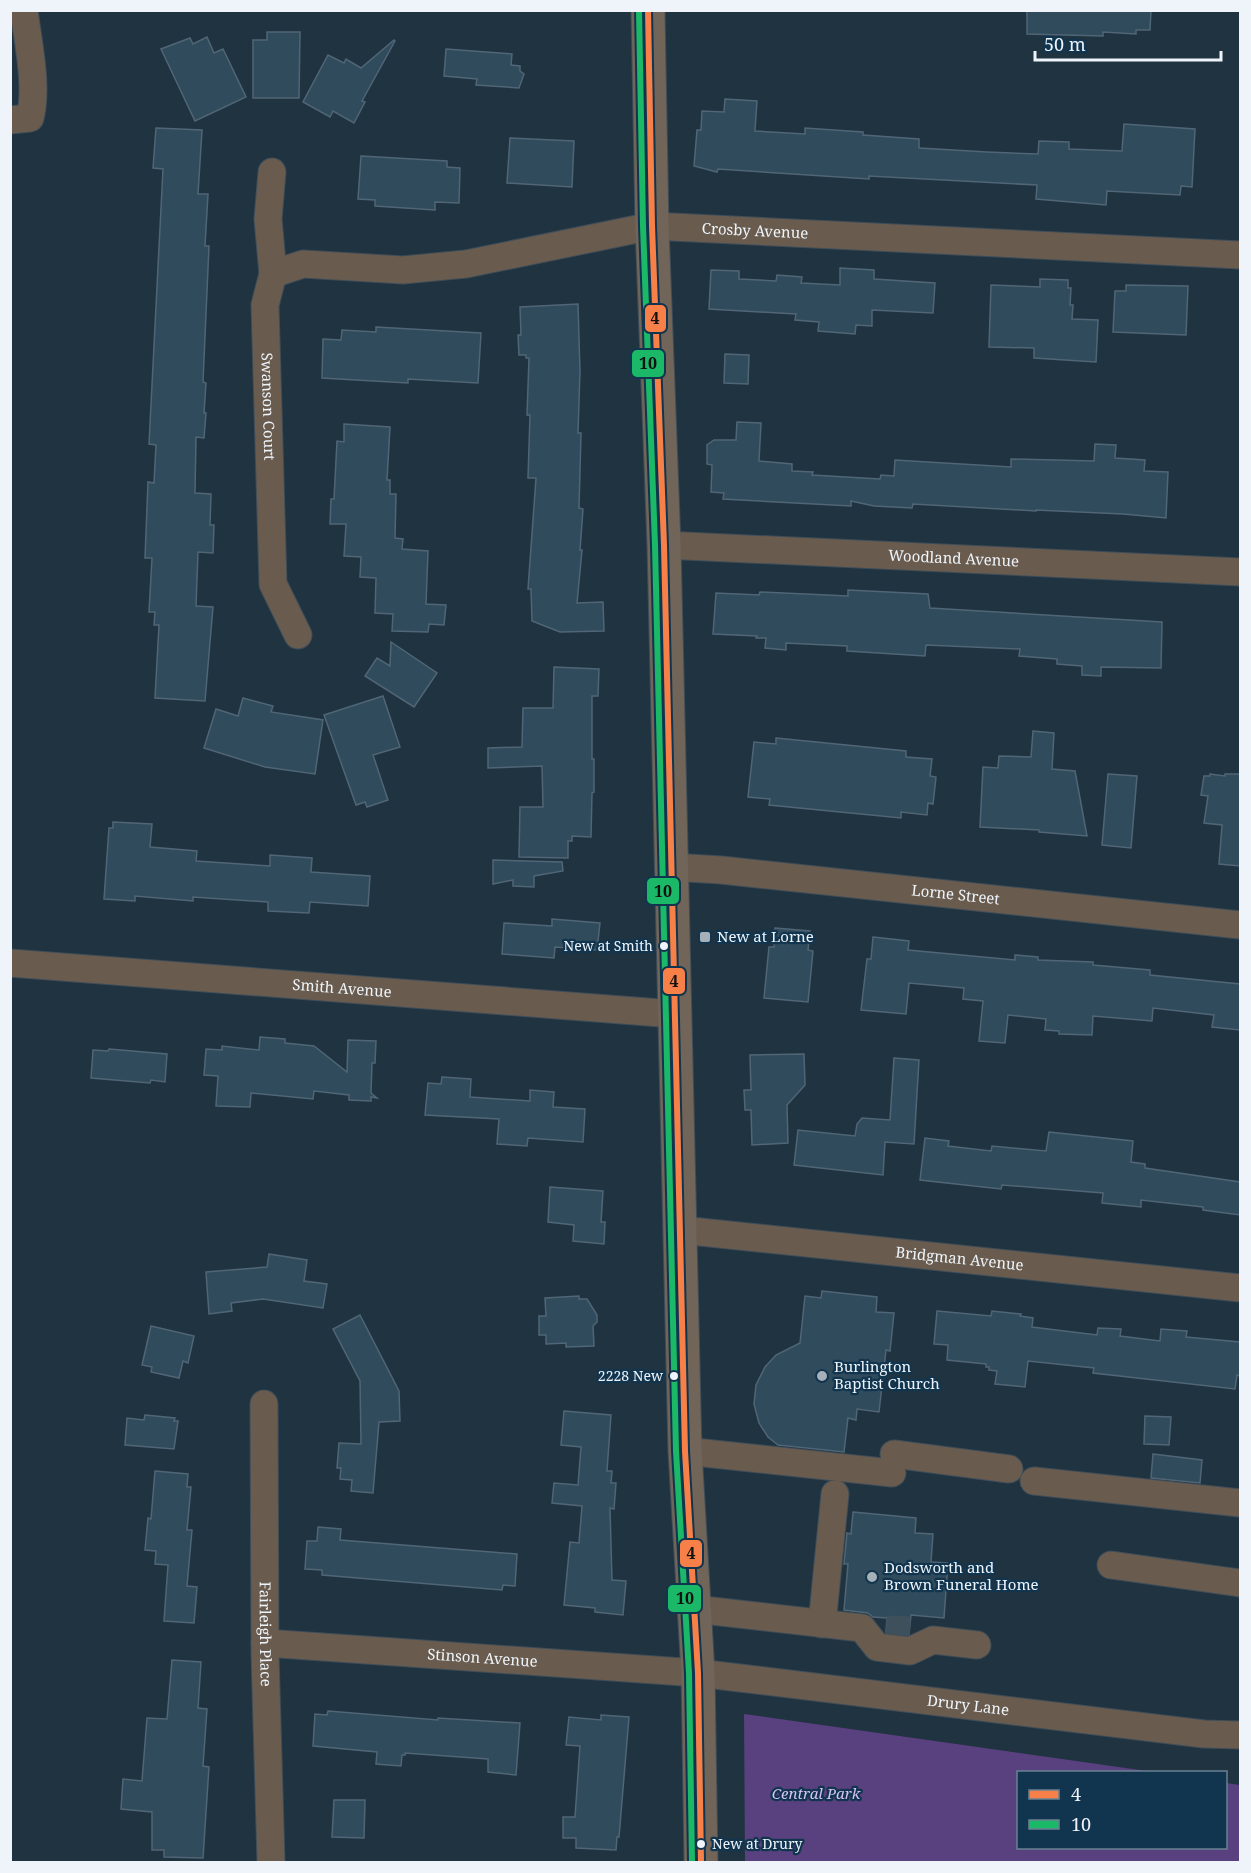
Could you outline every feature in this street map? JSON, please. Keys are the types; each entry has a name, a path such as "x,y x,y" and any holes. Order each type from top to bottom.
{"main road":[{"path":"648,10 652,226 664,545 685,1451 698,1673 701,1863"}],"street":[{"path":"10,120 30,118 33,106 30,54 24,10"},
{"name":"Swanson Court","path":"272,172 268,219 273,274 265,305 273,584 298,635"},
{"name":"Crosby Avenue","path":"273,274 303,264 403,270 466,264 652,226 1240,255"},
{"name":"Woodland Avenue","path":"664,545 1240,572"},
{"name":"Lorne Street","path":"671,867 721,870 1240,925"},
{"name":"Smith Avenue","path":"10,963 675,1014"},
{"name":"Bridgman Avenue","path":"681,1230 1240,1288"},
{"name":"Fairleigh Place","path":"264,1404 265,1643 270,1863"},
{"path":"685,1451 1009,1469"},
{"path":"1034,1481 1240,1503"},
{"path":"822,1624 835,1494"},
{"path":"1111,1565 1240,1583"},
{"path":"694,1610 898,1632 977,1645"},
{"name":"Stinson Avenue","path":"265,1643 698,1673"},
{"name":"Drury Lane","path":"698,1673 1204,1734 1240,1735"}],"green space":[{"name":"Central Park","path":"744,1714 1147,1771 1017,1771 1017,1849 1227,1849 1227,1783 1240,1785 1240,1862 745,1862"}],"building":[{"path":"1027,10 1151,10 1150,30 1136,30 1136,34 1103,32 1103,36 1027,34"},
{"path":"267,32 300,32 299,98 253,98 253,40 267,40"},
{"path":"207,37 214,53 223,49 246,97 195,121 161,49 190,38 193,44"},
{"path":"394,40 362,101 365,102 354,123 333,111 330,117 303,102 328,55 344,63 346,59 361,68"},
{"path":"446,49 512,54 511,65 520,66 520,71 524,74 519,88 476,85 477,79 444,76"},
{"path":"725,99 757,101 755,131 805,134 805,128 863,132 863,135 919,139 919,148 1038,154 1039,141 1069,142 1069,149 1122,151 1124,124 1195,129 1192,187 1181,186 1180,195 1107,191 1106,205 1036,199 1037,185 869,176 869,179 718,169 717,172 694,166 697,130 701,130 702,111 724,112"},
{"path":"156,128 202,130 198,194 208,194 205,246 209,246 203,382 206,383 204,413 206,413 204,438 196,437 195,493 211,494 210,525 214,525 213,553 198,552 196,606 213,607 205,701 155,698 159,625 154,625 155,612 149,612 152,558 145,558 148,482 154,483 156,445 149,444 163,169 153,168"},
{"path":"510,138 574,141 572,187 507,183"},
{"path":"361,156 447,161 447,167 460,168 459,203 435,202 435,210 375,206 375,200 358,199"},
{"path":"840,268 874,270 874,279 935,283 933,313 872,310 872,326 856,325 855,334 818,331 819,322 795,320 796,314 709,309 711,270 739,271 739,279 776,281 777,275 802,277 801,283 840,285"},
{"path":"1040,279 1068,280 1068,288 1071,288 1070,305 1073,305 1072,319 1098,320 1096,362 1034,358 1034,348 989,347 991,285 1040,287"},
{"path":"1126,285 1188,286 1186,335 1113,332 1115,291 1126,291"},
{"path":"578,304 580,371 578,433 581,433 579,508 583,509 577,603 603,602 604,631 560,632 532,621 531,589 528,589 536,478 528,478 529,358 526,358 526,355 519,355 518,335 521,335 520,307"},
{"path":"376,327 481,333 478,383 408,379 408,383 322,378 323,339 341,340 342,330 376,332"},
{"path":"725,354 749,355 748,384 724,383"},
{"path":"737,422 761,423 759,461 792,464 792,471 813,472 812,475 880,479 881,475 894,476 895,460 1011,467 1011,459 1094,461 1095,444 1116,445 1115,458 1145,460 1144,471 1168,472 1166,518 913,504 912,508 874,506 851,501 851,506 723,499 724,493 711,492 712,465 707,464 707,445 714,440 736,440"},
{"path":"344,424 390,427 387,480 390,480 390,494 396,494 395,538 403,539 402,549 428,551 426,604 446,605 444,625 429,624 428,632 392,631 393,614 375,613 376,578 360,577 361,557 344,556 346,524 330,524 331,499 334,499 337,441 344,442"},
{"path":"848,590 928,594 930,608 1162,622 1161,668 1101,667 1101,676 1082,675 1082,666 1057,664 1057,659 1019,656 1020,649 926,645 925,656 847,651 847,646 786,643 786,650 765,648 766,638 756,638 757,636 713,634 716,593 759,595 760,592 848,596"},
{"path":"391,642 437,673 414,707 365,676 377,658 390,666"},
{"path":"554,667 599,669 598,696 592,696 594,792 592,793 591,837 572,836 572,841 568,841 568,858 519,857 520,807 543,807 542,766 488,768 488,748 522,747 523,708 553,708"},
{"path":"383,696 400,747 373,755 388,800 367,807 365,802 356,805 324,715"},
{"path":"243,698 273,706 271,712 323,720 315,774 265,767 204,748 216,709 238,716"},
{"path":"1033,731 1054,733 1052,769 1075,771 1087,836 1039,832 1039,830 980,827 983,767 998,768 999,756 1031,757"},
{"path":"776,738 906,751 906,757 932,759 930,776 936,777 933,804 928,803 927,815 901,812 901,818 769,805 770,799 748,797 754,742 776,744"},
{"path":"1108,774 1137,776 1131,848 1102,845"},
{"path":"1210,774 1225,776 1225,774 1240,774 1240,866 1219,864 1222,825 1204,823 1208,796 1201,795 1204,776 1210,776"},
{"path":"113,822 152,824 150,847 197,851 196,861 270,866 270,855 312,858 311,872 370,876 368,906 310,902 309,913 268,911 268,902 193,897 193,901 135,896 135,901 104,899 109,828 113,828"},
{"path":"493,860 562,862 563,871 534,876 534,887 513,886 513,880 493,884"},
{"path":"552,919 600,923 597,950 555,947 554,958 502,954 504,923 552,926"},
{"path":"775,928 810,931 808,950 813,951 808,1002 764,998 769,947 774,947"},
{"path":"873,937 909,941 908,950 1015,960 1015,955 1038,957 1038,960 1093,962 1093,965 1150,970 1150,975 1240,984 1240,1030 1212,1027 1214,1015 1153,1008 1152,1021 1093,1016 1092,1035 1059,1034 1059,1031 1045,1030 1046,1019 1008,1015 1005,1043 979,1041 983,1001 963,999 964,988 909,983 906,1014 861,1010 867,959 871,959"},
{"path":"260,1037 285,1039 285,1043 314,1046 347,1072 348,1040 376,1041 375,1063 372,1063 371,1093 377,1098 371,1097 371,1101 349,1100 349,1095 314,1091 313,1099 251,1093 250,1107 216,1106 218,1076 204,1075 206,1049 222,1050 222,1046 259,1050"},
{"path":"109,1049 167,1054 165,1082 151,1080 150,1083 91,1078 93,1050 108,1051"},
{"path":"804,1054 805,1085 787,1105 788,1143 752,1145 751,1110 745,1110 744,1090 751,1090 750,1055"},
{"path":"894,1058 919,1060 914,1144 885,1142 883,1175 794,1165 798,1130 855,1136 857,1124 862,1118 890,1120"},
{"path":"442,1077 471,1079 470,1097 530,1101 530,1090 554,1092 553,1107 585,1109 583,1142 528,1138 527,1146 497,1144 499,1119 425,1115 428,1083 441,1084"},
{"path":"1049,1132 1133,1141 1131,1162 1145,1164 1145,1168 1240,1182 1240,1215 1203,1210 1203,1207 1141,1200 1141,1207 1102,1203 1103,1193 1002,1185 1001,1189 920,1180 925,1138 949,1141 948,1146 991,1151 992,1146 1046,1151"},
{"path":"550,1187 603,1191 601,1222 605,1222 604,1244 573,1241 574,1225 548,1222"},
{"path":"269,1254 307,1260 304,1281 327,1284 323,1308 263,1299 231,1303 232,1311 209,1314 206,1272 267,1267"},
{"name":"Burlington Baptist Church","path":"822,1291 877,1297 876,1312 894,1313 890,1351 886,1350 879,1412 857,1409 856,1420 848,1418 844,1452 778,1445 768,1437 759,1423 754,1404 756,1385 765,1367 776,1355 800,1343 805,1296 821,1298"},
{"path":"579,1296 579,1299 587,1299 597,1315 597,1322 593,1326 594,1346 566,1347 566,1343 546,1344 546,1335 539,1335 539,1316 546,1316 545,1298"},
{"path":"937,1311 991,1316 992,1311 1021,1314 1020,1316 1033,1318 1032,1327 1097,1335 1098,1328 1121,1329 1120,1336 1160,1341 1161,1329 1187,1331 1186,1337 1240,1342 1240,1376 1237,1375 1235,1389 1093,1373 1094,1368 1028,1361 1025,1387 995,1384 997,1371 989,1370 986,1364 947,1360 948,1345 934,1344"},
{"path":"360,1315 399,1391 400,1421 379,1422 373,1493 351,1491 352,1480 340,1479 341,1468 337,1468 339,1443 361,1444 360,1381 333,1329"},
{"path":"151,1326 194,1336 188,1363 183,1361 179,1378 151,1372 152,1367 142,1365"},
{"path":"564,1411 611,1415 607,1471 612,1471 611,1483 616,1483 614,1509 610,1508 612,1580 626,1581 623,1615 595,1612 595,1608 564,1605 570,1542 579,1543 582,1506 552,1503 554,1483 578,1485 581,1447 561,1445"},
{"path":"145,1415 175,1418 174,1421 178,1421 174,1449 125,1445 127,1418 144,1420"},
{"path":"1145,1416 1171,1417 1169,1445 1144,1444"},
{"path":"1153,1454 1202,1460 1200,1483 1151,1478"},
{"path":"155,1471 188,1474 187,1487 191,1487 187,1530 192,1530 187,1586 197,1587 194,1623 164,1621 168,1565 155,1564 156,1551 145,1550 148,1518 151,1519"},
{"name":"Dodsworth and Brown Funeral Home","path":"853,1512 916,1518 915,1533 933,1534 931,1562 948,1563 944,1618 911,1615 907,1635 886,1632 887,1618 844,1610 848,1564 844,1564 847,1533 851,1534"},
{"path":"318,1527 341,1529 340,1540 517,1554 515,1586 503,1585 502,1590 322,1575 322,1570 305,1569 307,1541 317,1541"},
{"path":"172,1660 201,1662 198,1708 207,1709 203,1766 209,1767 203,1858 164,1857 164,1850 152,1850 152,1812 121,1809 123,1779 142,1781 147,1718 167,1719"},
{"path":"328,1711 438,1720 438,1718 520,1723 516,1775 488,1772 488,1759 405,1753 402,1755 401,1766 376,1764 377,1752 313,1746 315,1714 327,1715"},
{"path":"601,1715 629,1717 616,1850 576,1848 576,1838 563,1838 563,1817 575,1817 580,1746 566,1745 569,1717 601,1720"},
{"path":"334,1800 365,1800 364,1838 332,1837"}],"tunnel":[{"path":"886,1629 910,1630"}],"transit line":[{"name":"10","path":"639,10 643,226 655,545 676,1451 689,1673 692,1862"},
{"name":"4","path":"648,10 652,226 664,545 685,1451 698,1673 701,1862"}],"place":[{"name":"New at Lorne","path":"705,937"},
{"name":"New at Smith","path":"664,946"},
{"name":"2228 New","path":"674,1376"},
{"name":"Burlington Baptist Church","path":"822,1376"},
{"name":"Dodsworth and Brown Funeral Home","path":"872,1577"},
{"name":"New at Drury","path":"701,1844"}]}
